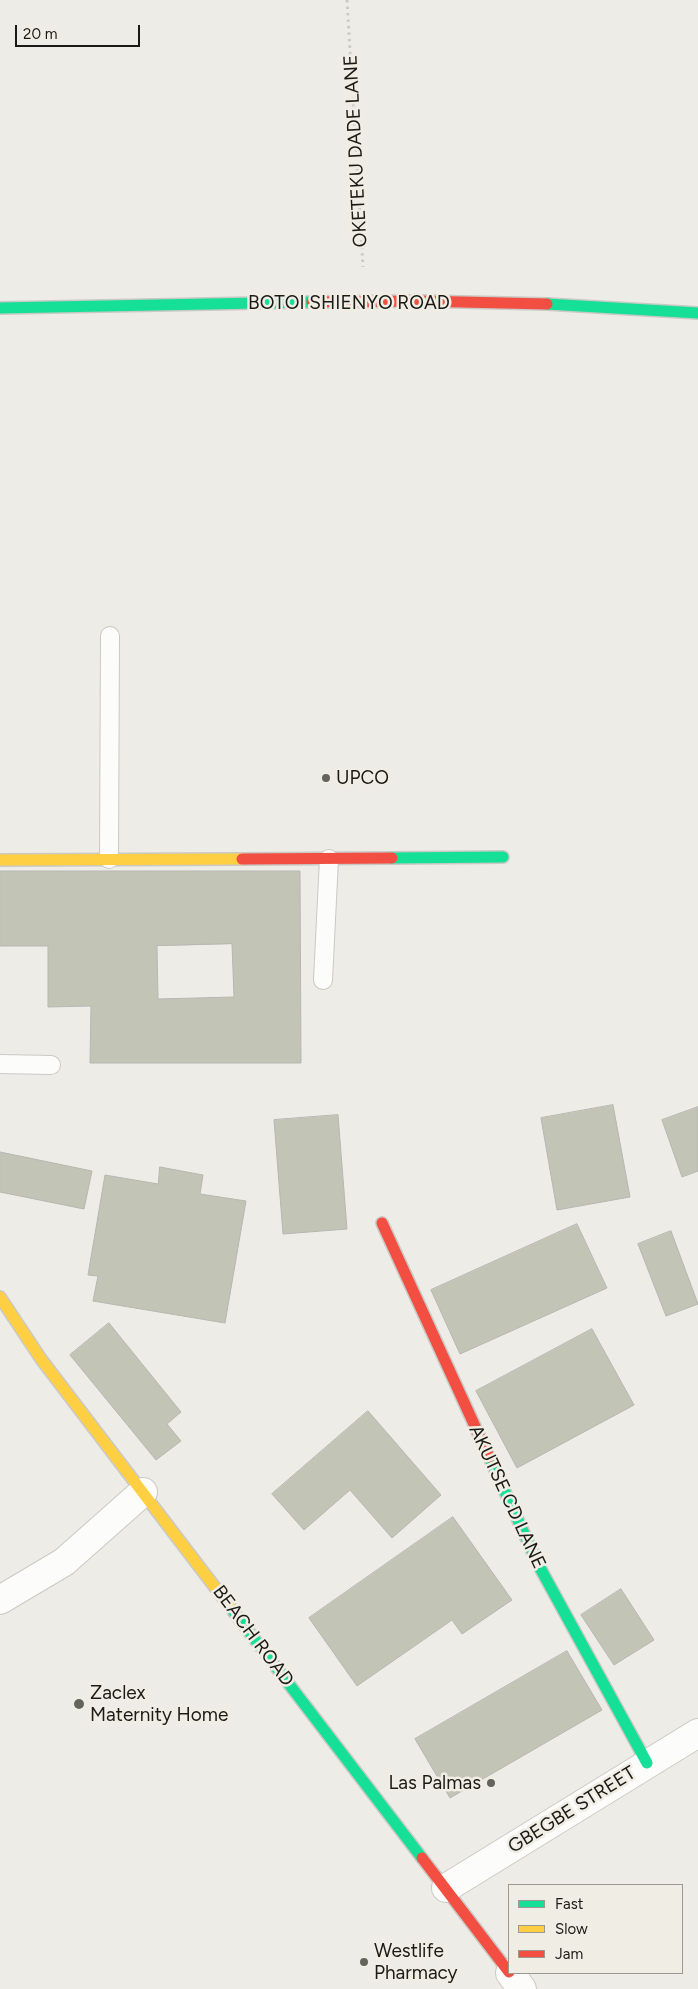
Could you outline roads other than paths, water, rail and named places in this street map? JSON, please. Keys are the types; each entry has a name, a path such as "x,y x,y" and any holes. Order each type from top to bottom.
{"street":[{"name":"BOTOI SHIENYO ROAD","path":"0,308 257,302 479,302 698,313"},
{"path":"0,860 503,857"},
{"name":"AKUTSE CD LANE","path":"382,1223 539,1566 647,1763"},
{"name":"BEACH ROAD","path":"0,1297 41,1359 508,1969"},
{"path":"0,1600 64,1562 143,1492"},
{"name":"GBEGBE STREET","path":"446,1888 647,1763 698,1734"},
{"name":"BEACH ROAD","path":"511,1974 522,1989"}],"lane":[{"path":"109,859 110,636"},
{"path":"323,980 329,858"},
{"path":"0,1064 51,1065"}],"place":[{"name":"UPCO","path":"326,778"},
{"name":"Zaclex Maternity Home","path":"79,1704"},
{"name":"Las Palmas","path":"491,1783"},
{"name":"Westlife Pharmacy","path":"364,1962"}]}
